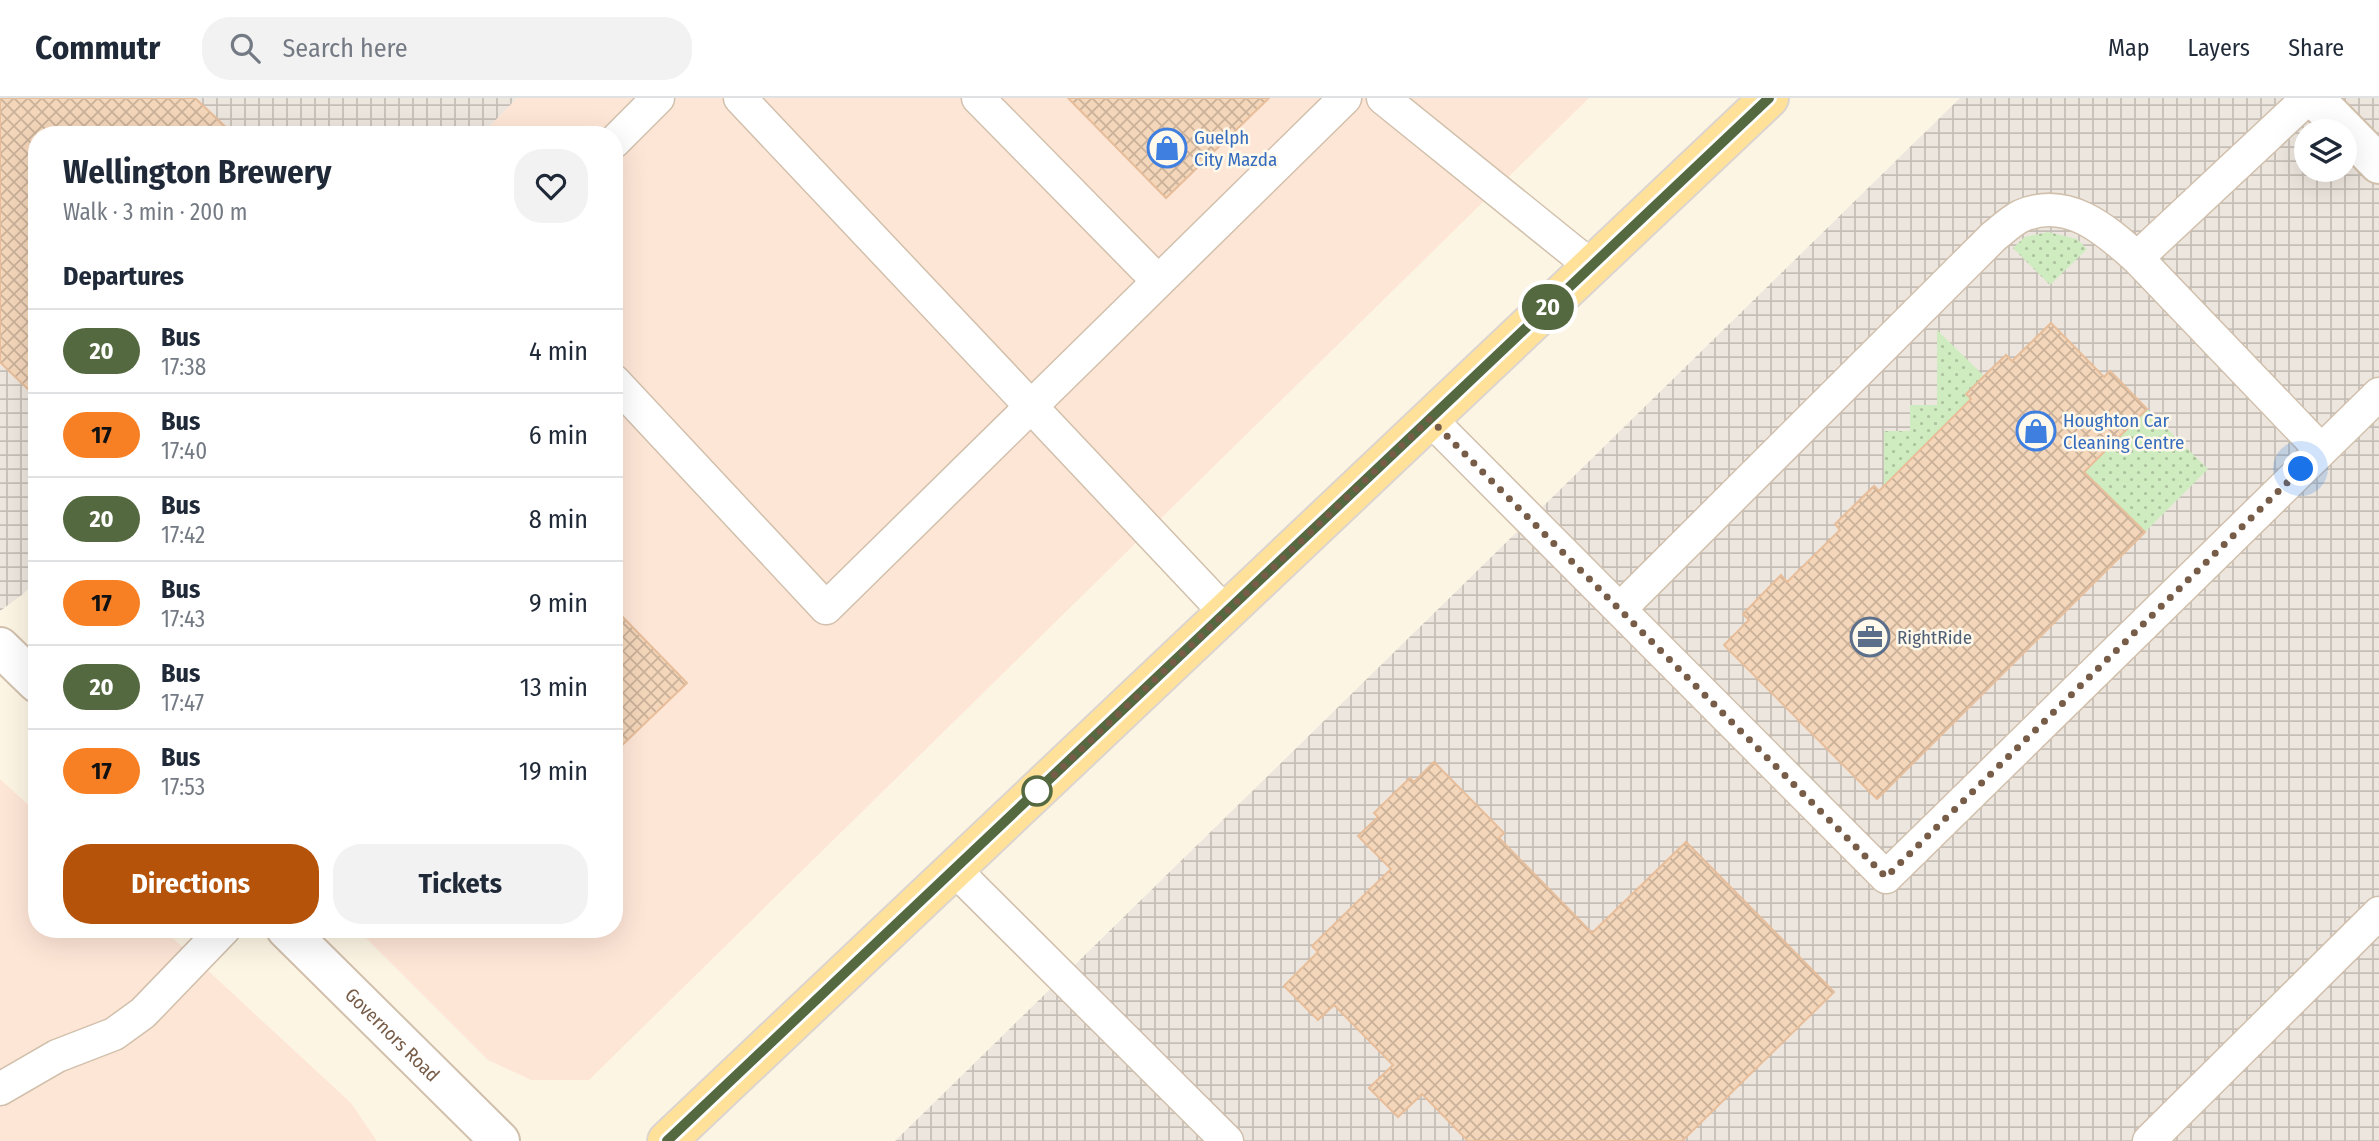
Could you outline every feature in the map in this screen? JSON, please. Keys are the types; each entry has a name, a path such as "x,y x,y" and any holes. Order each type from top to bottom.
{"main road":[{"path":"667,1141 1769,98"}],"street":[{"path":"2314,98 2379,164"},
{"path":"0,647 28,674"},
{"name":"Governors Road","path":"295,938 500,1141"}],"lane":[{"path":"623,133 658,98"},
{"path":"740,98 1225,612"},
{"path":"978,98 1158,281"},
{"path":"623,391 825,608 1345,98"},
{"path":"1383,98 1591,266"},
{"path":"2137,258 2308,98"},
{"path":"1620,609 1994,236 2020,216 2050,210 2080,216 2106,230 2137,258 2321,450"},
{"path":"1430,419 1886,877 2379,394"},
{"path":"954,869 1227,1141"},
{"path":"2149,1141 2379,913"},
{"path":"0,1089 57,1056 114,1034 143,1013 215,938"}],"shaded area":[{"path":"0,98 517,98 490,126 28,126 28,589 0,611"},
{"path":"517,98 1589,98 589,1080 531,1080 488,1060 366,938 623,938 623,126 490,126"},
{"path":"1960,98 2379,98 2379,1141 895,1141"},
{"path":"0,779 28,805 28,938 173,938 351,1103 377,1141 0,1141"}],"green space":[{"path":"2048,232 2077,239 2087,249 2050,285 2013,248 2025,237"},
{"path":"1937,330 1984,376 1966,394 1971,399 1884,486 1884,431 1910,431 1910,405 1937,405"},
{"path":"2147,409 2208,469 2145,532 2084,472"}],"building":[{"path":"0,98 195,98 225,126 28,126 28,389 0,362"},
{"name":"Guelph City Mazda","path":"1068,98 1269,98 1166,198"},
{"path":"2051,323 2104,377 2110,371 2147,409 2084,472 2145,532 1877,799 1724,645 1749,620 1743,614 1781,575 1787,582 1840,530 1835,524 1874,486 1879,491 1971,399 1966,394 1984,376 2006,355 2012,361"},
{"path":"623,617 687,683 623,744"},
{"path":"1434,762 1504,833 1499,838 1592,933 1686,842 1834,992 1682,1141 1468,1141 1422,1094 1398,1117 1369,1088 1393,1065 1334,1005 1318,1020 1284,986 1318,952 1312,946 1391,869 1358,836 1378,817 1374,813 1410,778 1414,782"}],"bus line":[{"name":"20","path":"667,1141 1769,98"}],"place":[{"name":"Guelph City Mazda","path":"1167,148"},
{"name":"Houghton Car Cleaning Centre","path":"2036,431"},
{"name":"RightRide","path":"1870,637"}],"route":[{"path":"1037,791 1032,796 1430,419 1886,877 2301,469"}]}
